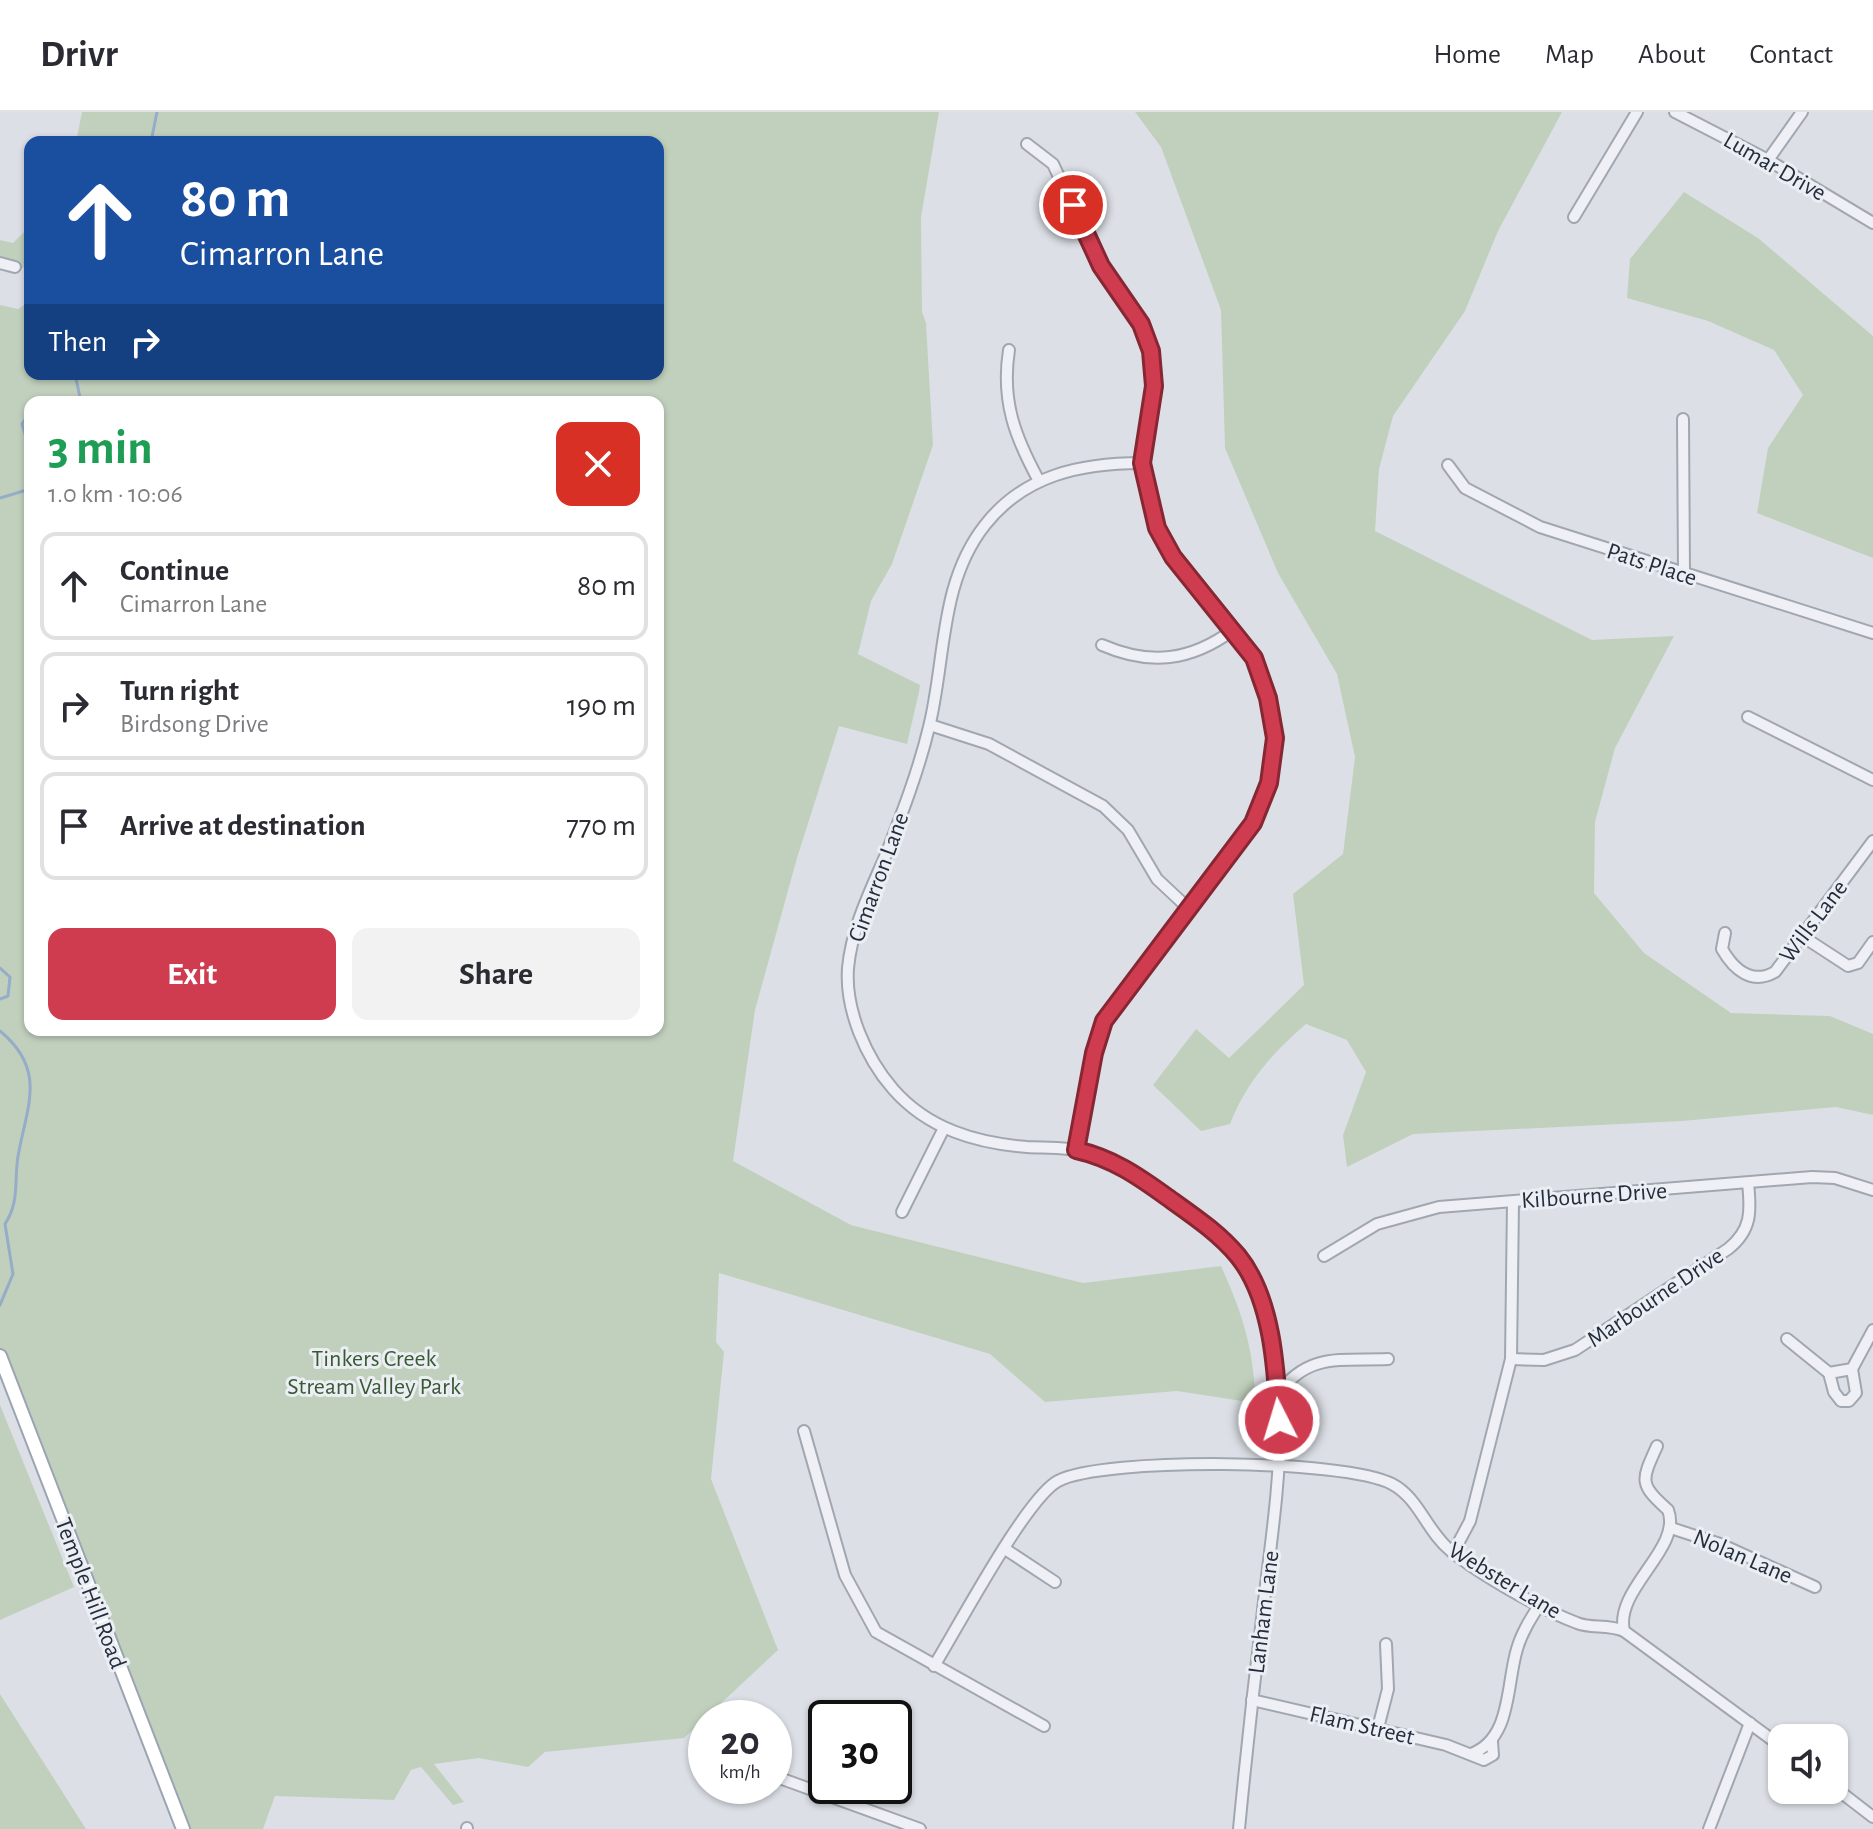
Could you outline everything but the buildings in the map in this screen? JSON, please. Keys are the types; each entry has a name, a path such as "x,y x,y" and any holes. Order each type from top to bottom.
{"main road":[{"name":"Temple Hill Road","path":"0,1356 183,1829"}],"street":[{"path":"1574,217 1637,112"},
{"name":"Lumar Drive","path":"1675,112 1768,160 1873,223"},
{"path":"1768,160 1802,112"},
{"path":"1027,144 1053,164 1101,266 1141,324 1148,341 1154,386 1142,463 1147,495 1164,541 1247,647 1264,681 1274,729 1273,760 1265,799 1253,823 1104,1021 1094,1053 1076,1150"},
{"path":"0,263 15,267"},
{"path":"1009,350 1005,391 1010,418 1039,481"},
{"path":"1683,419 1684,574"},
{"name":"Cimarron Lane","path":"1142,463 1089,465 1039,481 1006,503 976,537 956,578 930,725 910,788 856,927 848,982 861,1037 878,1070 910,1106 944,1128 997,1144 1076,1150 1131,1171 1209,1228 1245,1266 1263,1310 1277,1391"},
{"name":"Pats Place","path":"1448,465 1465,488 1540,527 1873,633"},
{"path":"1102,645 1129,655 1174,658 1201,651 1233,630"},
{"path":"1748,717 1873,780"},
{"path":"930,725 989,744 1103,806 1128,830 1157,879 1188,908"},
{"name":"Wills Lane","path":"1725,933 1721,943 1725,954 1745,975 1755,979 1775,972 1873,841"},
{"path":"1802,936 1848,966 1858,963 1873,942"},
{"path":"902,1212 944,1128"},
{"name":"Kilbourne Drive","path":"1324,1256 1362,1230 1396,1217 1453,1205 1835,1178 1873,1190"},
{"name":"Marbourne Drive","path":"1511,1359 1544,1360 1575,1350 1728,1249 1743,1235 1749,1222 1748,1183"},
{"path":"1453,1553 1470,1521 1511,1359 1513,1202"},
{"path":"1787,1339 1829,1373 1837,1399 1845,1402 1856,1393 1852,1369 1873,1330"},
{"path":"1277,1391 1292,1375 1316,1361 1388,1359"},
{"path":"1829,1373 1852,1369"},
{"name":"Lanham Lane","path":"1239,1829 1280,1464 1277,1391"},
{"path":"804,1431 845,1575 876,1632 1044,1726"},
{"path":"1624,1631 1624,1609 1671,1528 1668,1510 1648,1494 1645,1483 1657,1446"},
{"name":"Webster Lane","path":"934,1666 1029,1508 1056,1481 1114,1468 1280,1464 1353,1472 1391,1484 1407,1495 1432,1532 1453,1553 1579,1624 1606,1624 1624,1631 1768,1736"},
{"name":"Nolan Lane","path":"1671,1528 1720,1544 1815,1587"},
{"path":"1005,1549 1055,1582"},
{"name":"Flam Street","path":"1252,1700 1378,1728 1471,1754 1492,1742 1503,1716 1518,1646 1540,1604"},
{"path":"1378,1728 1388,1689 1386,1644"},
{"path":"1709,1829 1750,1723"},
{"path":"792,1783 920,1829"},
{"path":"1848,1798 1873,1817"}],"green space":[{"name":"Tinkers Creek Stream Valley Park","path":"82,112 939,112 921,217 922,312 926,323 933,445 892,564 871,601 858,654 920,685 919,692 907,744 839,726 797,858 755,1010 733,1161 851,1225 1083,1283 1221,1266 1246,1333 1253,1367 1255,1403 1177,1391 1045,1402 990,1354 719,1273 716,1342 724,1352 711,1479 778,1650 725,1700 688,1700 688,1734 684,1738 545,1752 528,1767 479,1758 434,1764 464,1802 453,1805 421,1767 411,1770 394,1800 275,1796 263,1829 188,1829 0,1353 0,305 18,309 24,305 24,380 664,380 664,136 77,136"},
{"path":"1135,112 1562,112 1498,231 1465,311 1393,416 1379,469 1375,531 1592,640 1674,636 1615,748 1595,822 1594,893 1644,953 1731,1013 1830,1016 1873,1034 1873,1115 1836,1107 1682,1121 1413,1134 1347,1167 1343,1135 1366,1072 1347,1040 1306,1024 1261,1070 1230,1124 1201,1131 1153,1085 1196,1029 1229,1058 1304,985 1293,894 1343,854 1355,757 1337,674 1278,573 1225,448 1221,310 1161,147"},
{"path":"1684,192 1758,238 1873,336 1873,558 1757,513 1768,448 1803,395 1774,350 1708,321 1627,298 1630,259"},
{"path":"24,232 24,268 0,262 0,240 13,243"},
{"path":"0,1405 74,1587 0,1620"},
{"path":"0,1694 86,1829 0,1829"}],"waterway":[{"path":"152,136 157,112"},
{"path":"76,380 80,396"},
{"path":"24,421 24,430"},
{"path":"0,498 24,491"},
{"path":"0,968 10,977 8,996 0,999"},
{"path":"0,1031 24,1059 30,1088 17,1161 15,1197 5,1224 13,1274 0,1305"}],"route":[{"path":"1073,205 1101,266 1145,331 1151,351 1153,399 1142,463 1157,528 1173,557 1254,658 1264,681 1275,738 1265,799 1253,823 1239,846 1188,908 1104,1021 1094,1053 1076,1150 1110,1160 1131,1171 1209,1228 1238,1256 1253,1280 1263,1310 1272,1351 1279,1420"}]}
